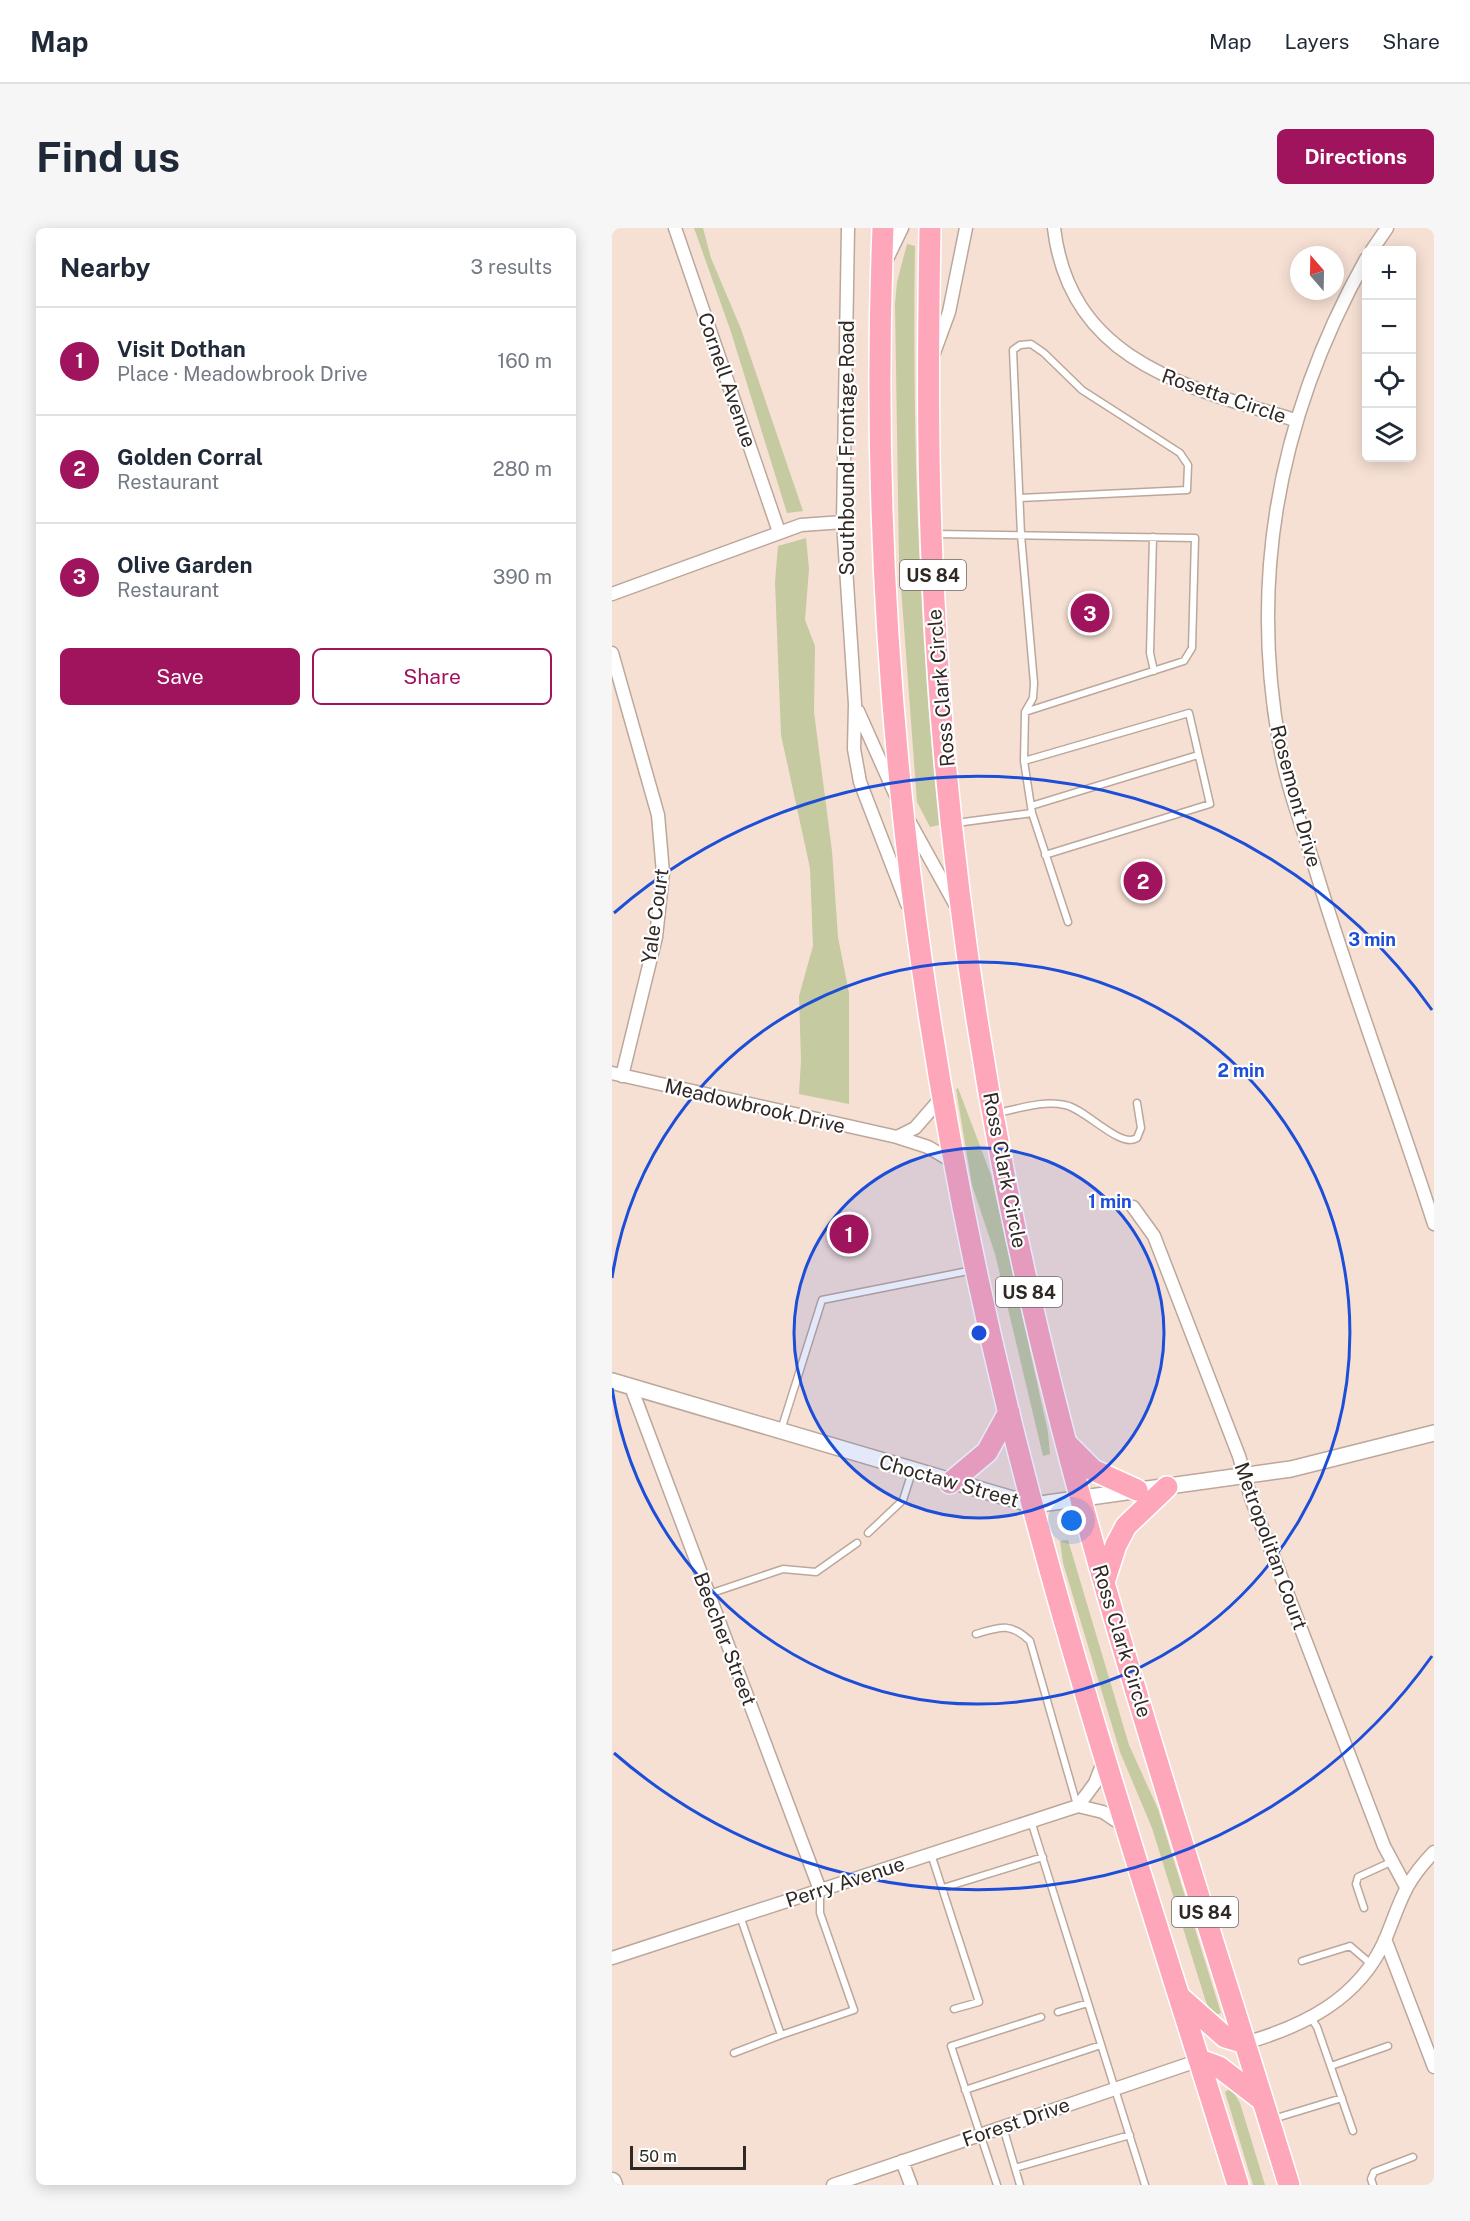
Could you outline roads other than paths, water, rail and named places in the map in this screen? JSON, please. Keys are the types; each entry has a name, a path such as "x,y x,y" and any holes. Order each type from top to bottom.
{"highway":[{"name":"US 84","path":"883,228 881,404 887,600 905,813 919,935 942,1097 976,1269 1033,1506 1106,1756 1238,2185"},
{"name":"Ross Clark Circle","path":"930,228 928,368 931,534 937,660 952,824 993,1114 1029,1290 1064,1441 1104,1582 1288,2185"},
{"path":"950,1482 987,1452 1009,1412"},
{"path":"1064,1441 1093,1470 1137,1490"},
{"path":"1104,1582 1116,1545 1126,1526 1167,1487"},
{"path":"1180,1998 1225,2037 1245,2043"},
{"path":"1200,2060 1219,2067 1262,2100"}],"street":[{"name":"Cornell Avenue","path":"675,228 779,532"},
{"name":"Southbound Frontage Road","path":"848,228 843,522 855,704 855,749 860,782 919,935"},
{"path":"881,271 902,228"},
{"path":"928,368 949,312 966,228"},
{"name":"Rosetta Circle","path":"1054,228 1062,265 1078,300 1100,331 1126,354 1153,372 1188,386 1295,420"},
{"path":"1375,246 1388,228"},
{"name":"Rosemont Drive","path":"1362,266 1339,308 1295,420 1277,500 1270,550 1267,616 1271,688 1280,748 1324,900 1434,1224"},
{"path":"612,594 801,525 843,522"},
{"name":"Yale Court","path":"612,653 658,815 663,863 656,937 617,1075"},
{"name":"Southbound Frontage Road","path":"855,704 905,813 964,920"},
{"name":"Meadowbrook Drive","path":"617,1075 897,1137 928,1147 955,1163"},
{"path":"897,1137 915,1128 942,1097"},
{"name":"Metropolitan Court","path":"1133,1207 1154,1236 1245,1476 1263,1530 1393,1862 1406,1887"},
{"name":"Choctaw Street","path":"612,1381 1033,1506 1245,1476 1344,1457 1434,1433"},
{"name":"Beecher Street","path":"631,1387 820,1890"},
{"path":"1106,1756 1095,1783 1078,1806 1103,1812 1129,1830"},
{"name":"Perry Avenue","path":"612,1958 1078,1806"},
{"path":"1245,2043 1283,2032 1311,2018 1347,1993 1372,1965 1406,1887 1434,1852"},
{"path":"1385,1939 1434,2067"},
{"name":"Forest Drive","path":"833,2185 1200,2060"},
{"path":"902,2161 911,2185"}],"lane":[{"path":"1020,498 1186,490 1188,465 1180,453 1162,440 1082,390 1044,353 1031,345 1020,345 1013,350 1021,535 1034,683 1033,698 1026,712 1024,761 1032,813 1068,922"},
{"path":"931,534 1195,538 1192,648 1184,661 1026,712"},
{"path":"1153,537 1150,653 1154,671"},
{"path":"1024,761 1189,713 1209,804 1046,855"},
{"path":"1031,806 1198,755"},
{"path":"952,824 1032,813"},
{"path":"993,1114 1041,1105 1065,1105 1090,1117 1121,1140 1128,1142 1137,1138 1141,1131 1137,1103"},
{"path":"780,1432 822,1300 976,1269"},
{"path":"868,1533 903,1500 913,1471"},
{"path":"709,1594 783,1569 816,1572 857,1543"},
{"path":"976,1634 1001,1627 1017,1629 1029,1641 1078,1806"},
{"path":"1031,1821 1145,2185"},
{"path":"932,1854 979,2002 954,2009"},
{"path":"943,1888 1043,1857"},
{"path":"1364,1908 1356,1884 1358,1877 1393,1862"},
{"path":"734,2053 854,2010 820,1912 820,1890"},
{"path":"740,1916 781,2035"},
{"path":"1302,1961 1350,1946 1372,1965"},
{"path":"1058,2012 1088,2002"},
{"path":"997,2185 951,2046 1041,2018"},
{"path":"1311,2018 1331,2066 1353,2131"},
{"path":"965,2090 1101,2045"},
{"path":"1331,2066 1388,2046"},
{"path":"1269,2121 1341,2098"},
{"path":"1003,2127 1020,2185"},
{"path":"1015,2169 1130,2135"},
{"path":"1373,2185 1371,2180 1374,2172 1413,2157"}],"place":[{"name":"Olive Garden","path":"1090,613"},
{"name":"Golden Corral","path":"1143,881"},
{"name":"Visit Dothan","path":"849,1234"}]}
